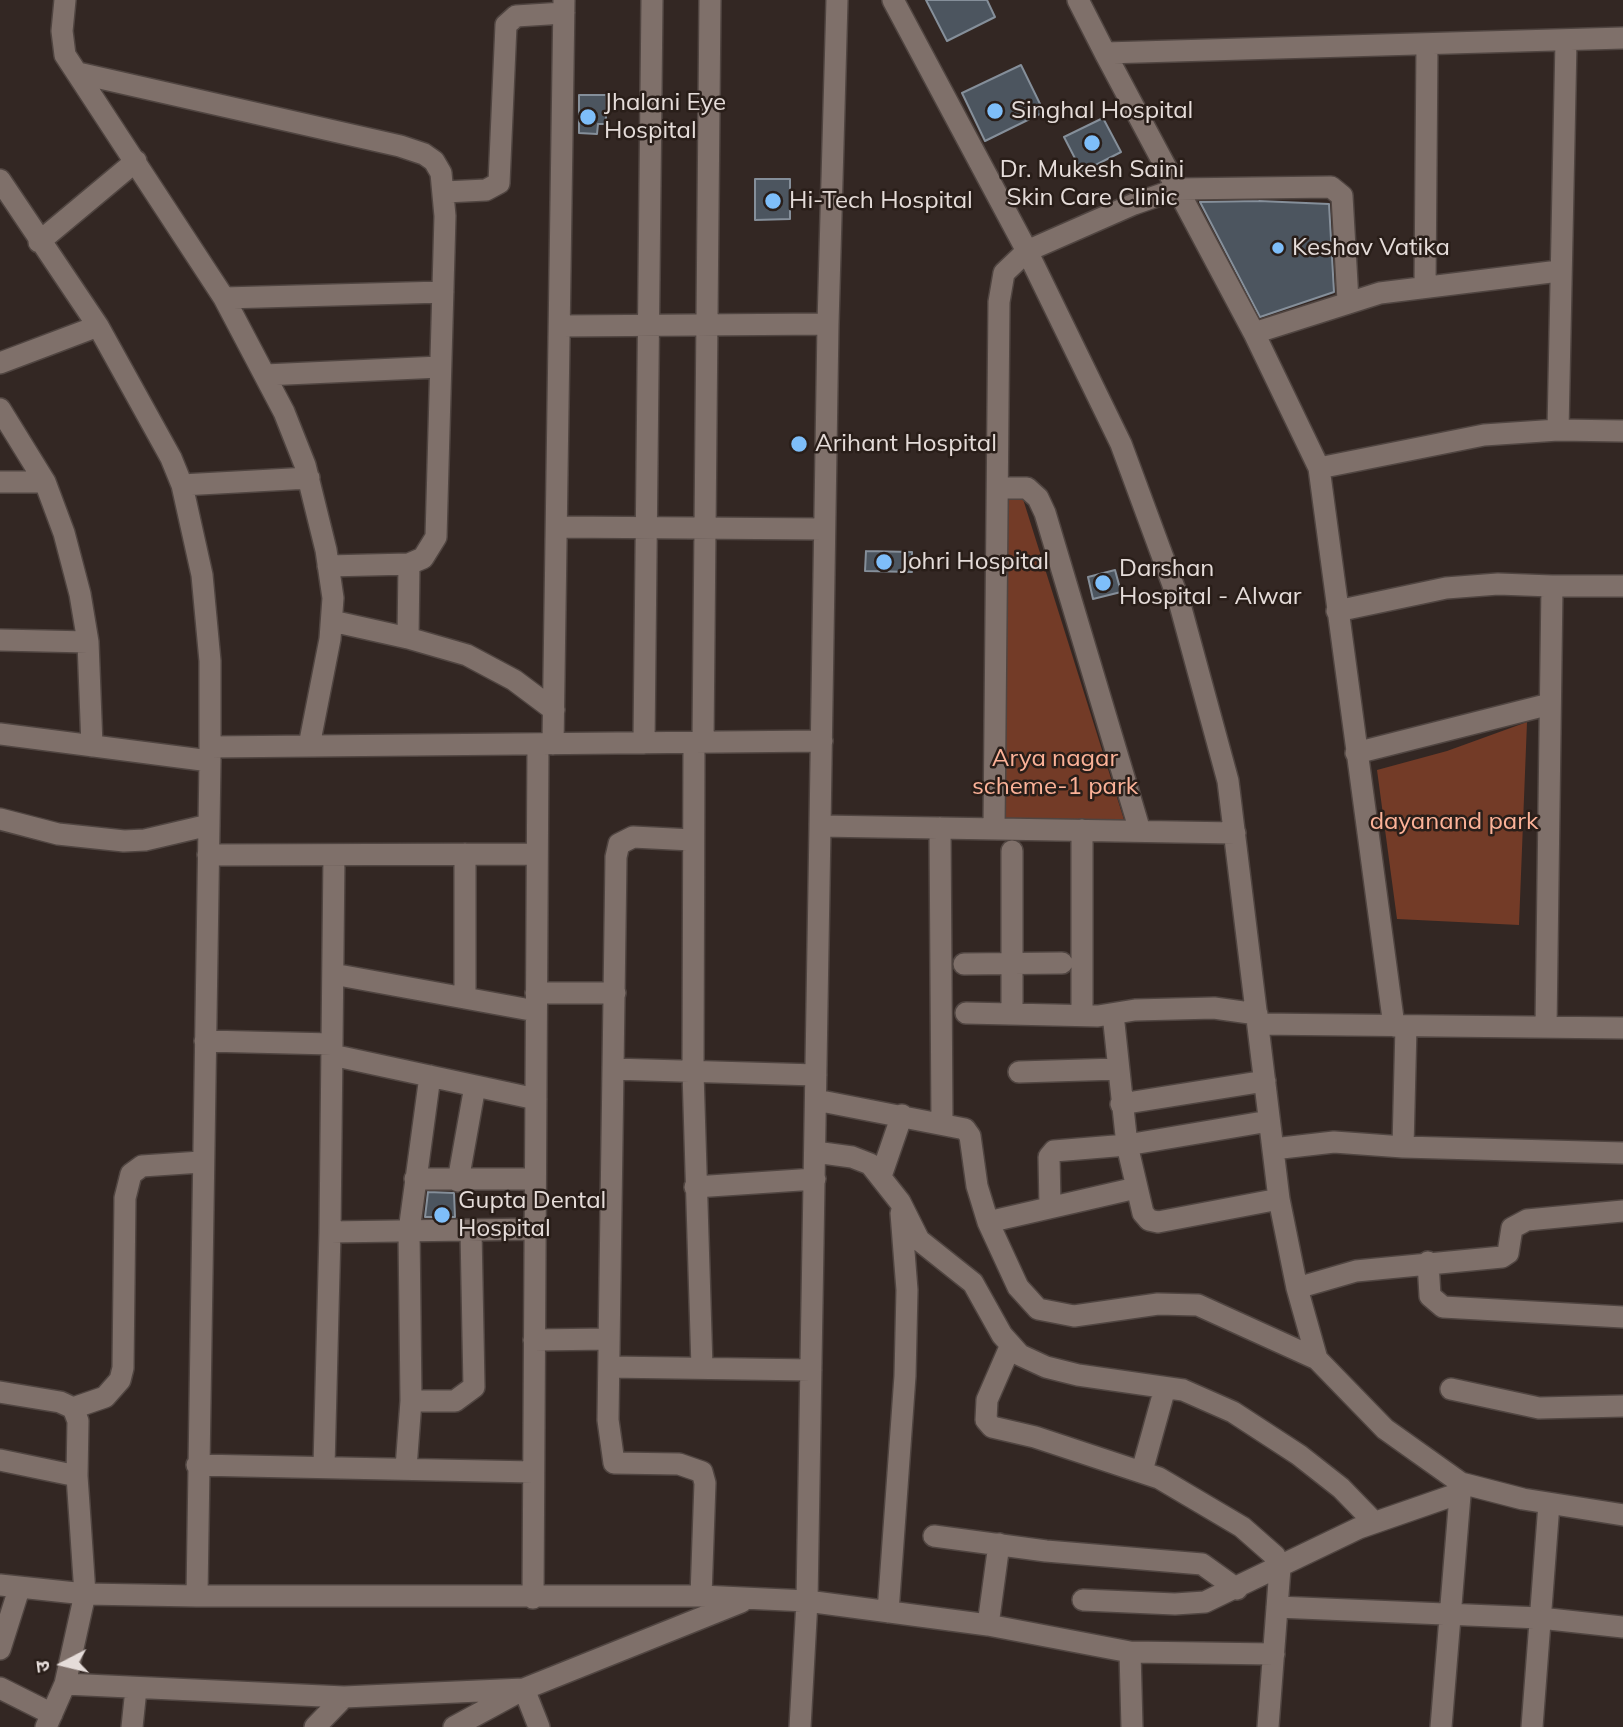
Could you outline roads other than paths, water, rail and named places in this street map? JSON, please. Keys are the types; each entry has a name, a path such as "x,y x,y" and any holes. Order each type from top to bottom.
{"street":[{"path":"65,0 62,45 224,298 294,435 309,478 328,566 332,621 309,746"},
{"path":"644,743 652,0"},
{"path":"702,1368 695,1187 692,840 705,528 710,0"},
{"path":"800,1727 807,1601 824,529 837,0"},
{"path":"892,0 1027,251 1121,444 1162,549 1214,723 1235,833 1279,1199 1297,1288 1317,1359"},
{"path":"1078,0 1254,332 1320,468 1356,753 1400,1026 1403,1147"},
{"path":"444,192 486,190 499,183 506,25 516,16 564,6 559,527 554,710 546,744 537,854 533,1598"},
{"path":"1105,53 1427,46 1623,38"},
{"path":"1558,430 1559,271 1566,41"},
{"path":"1425,285 1427,46"},
{"path":"78,73 400,146 434,161 441,173 444,192 443,292 436,537 423,558 409,564 328,566"},
{"path":"39,242 136,161"},
{"path":"0,180 39,242 98,326 157,432 182,485 202,575 210,661 210,754 201,1163 197,1596"},
{"path":"994,829 1001,283 1011,263 1027,251 1134,204 1177,189 1317,186 1338,190 1342,196 1348,302"},
{"path":"1254,332 1348,302 1425,285 1559,271"},
{"path":"224,298 443,292"},
{"path":"561,326 828,324"},
{"path":"0,363 98,326"},
{"path":"265,375 440,367"},
{"path":"0,409 45,482 67,545 88,642 92,746"},
{"path":"1320,468 1462,438 1558,430 1623,431"},
{"path":"182,485 309,478"},
{"path":"0,481 45,482"},
{"path":"998,488 1027,488 1038,498 1045,513 1140,831"},
{"path":"559,527 824,529"},
{"path":"408,638 409,564"},
{"path":"1337,611 1446,588 1497,584 1623,586"},
{"path":"1545,1027 1552,586"},
{"path":"332,621 467,655 490,667 554,710"},
{"path":"0,640 88,642"},
{"path":"1356,753 1550,704"},
{"path":"0,734 92,746 210,754 309,746 822,741"},
{"path":"0,819 58,834 124,841 154,838 209,825"},
{"path":"820,826 1235,833"},
{"path":"940,828 942,1123"},
{"path":"1082,830 1082,1015"},
{"path":"692,840 645,835 619,844 616,857 608,1420 614,1463 679,1464 702,1472 705,1482 701,1596"},
{"path":"1012,851 1013,1012"},
{"path":"465,854 465,998"},
{"path":"208,855 537,854"},
{"path":"324,1466 330,1232 334,855"},
{"path":"964,964 1062,963"},
{"path":"332,974 465,998 536,1002 615,993"},
{"path":"966,1013 1082,1015 1135,1010 1214,1008 1257,1019 1400,1026 1623,1028"},
{"path":"1113,1014 1127,1145 1143,1213 1158,1222 1279,1199"},
{"path":"205,1041 332,1049 430,1076 536,1099"},
{"path":"613,1069 816,1075"},
{"path":"1019,1072 1118,1069"},
{"path":"406,1468 411,1401 409,1231 430,1076"},
{"path":"1121,1104 1265,1081"},
{"path":"458,1181 475,1086"},
{"path":"816,1100 958,1125 970,1136 977,1186 988,1222 1018,1287 1028,1301 1048,1313 1074,1316 1158,1304 1198,1306 1317,1359 1385,1429 1461,1488 1623,1515"},
{"path":"881,1176 902,1115"},
{"path":"1050,1206 1049,1157 1054,1151 1127,1145 1269,1121"},
{"path":"1273,1149 1334,1142 1403,1147 1623,1153"},
{"path":"815,1152 862,1160 881,1176 900,1202 919,1240 973,1283 1010,1347 1032,1362 1060,1371 1195,1394 1271,1435 1328,1478 1374,1522"},
{"path":"0,1392 60,1402 73,1408 105,1397 120,1380 124,1368 125,1198 131,1174 142,1166 201,1163"},
{"path":"415,1179 535,1179"},
{"path":"695,1187 815,1180"},
{"path":"988,1222 1136,1188"},
{"path":"888,1612 905,1376 907,1290 900,1202"},
{"path":"1297,1288 1356,1271 1502,1257 1508,1253 1512,1228 1527,1220 1623,1210"},
{"path":"330,1232 535,1229"},
{"path":"411,1401 455,1401 474,1387 471,1231"},
{"path":"1428,1262 1430,1296 1443,1307 1623,1317"},
{"path":"534,1340 609,1339"},
{"path":"1010,1347 987,1400 986,1420 992,1427 1142,1471 1185,1491 1265,1545 1280,1568 1268,1727"},
{"path":"608,1367 811,1370"},
{"path":"1142,1471 1165,1388"},
{"path":"1451,1389 1539,1408 1623,1406"},
{"path":"0,1688 49,1720 65,1684 85,1594 77,1476 78,1421 73,1408"},
{"path":"0,1460 77,1476"},
{"path":"197,1465 533,1472"},
{"path":"1083,1600 1190,1604 1237,1589 1374,1522 1421,1509 1461,1488"},
{"path":"1441,1727 1461,1488"},
{"path":"1532,1727 1549,1504"},
{"path":"934,1536 1202,1564 1237,1589"},
{"path":"988,1625 999,1544"},
{"path":"0,1649 10,1587 85,1594 197,1596 701,1596 807,1601 988,1625 1129,1652 1274,1654"},
{"path":"454,1727 524,1689 749,1599"},
{"path":"1277,1607 1540,1618 1623,1627"},
{"path":"1129,1652 1132,1727"},
{"path":"65,1684 344,1697 524,1689"},
{"path":"132,1727 136,1689"},
{"path":"524,1689 539,1727"},
{"path":"315,1727 344,1697"}],"place":[{"name":"Singhal Hospital","path":"995,111"},
{"name":"Jhalani Eye Hospital","path":"588,117"},
{"name":"Dr. Mukesh Saini Skin Care Clinic","path":"1092,143"},
{"name":"Hi-Tech Hospital","path":"773,201"},
{"name":"Keshav Vatika","path":"1278,248"},
{"name":"Arihant Hospital","path":"799,444"},
{"name":"Johri Hospital","path":"884,562"},
{"name":"Darshan Hospital - Alwar","path":"1103,583"},
{"name":"Gupta Dental Hospital","path":"442,1215"}],"park label":[{"name":"Arya nagar scheme-1 park","path":"1055,773"},
{"name":"dayanand park","path":"1454,822"}]}
